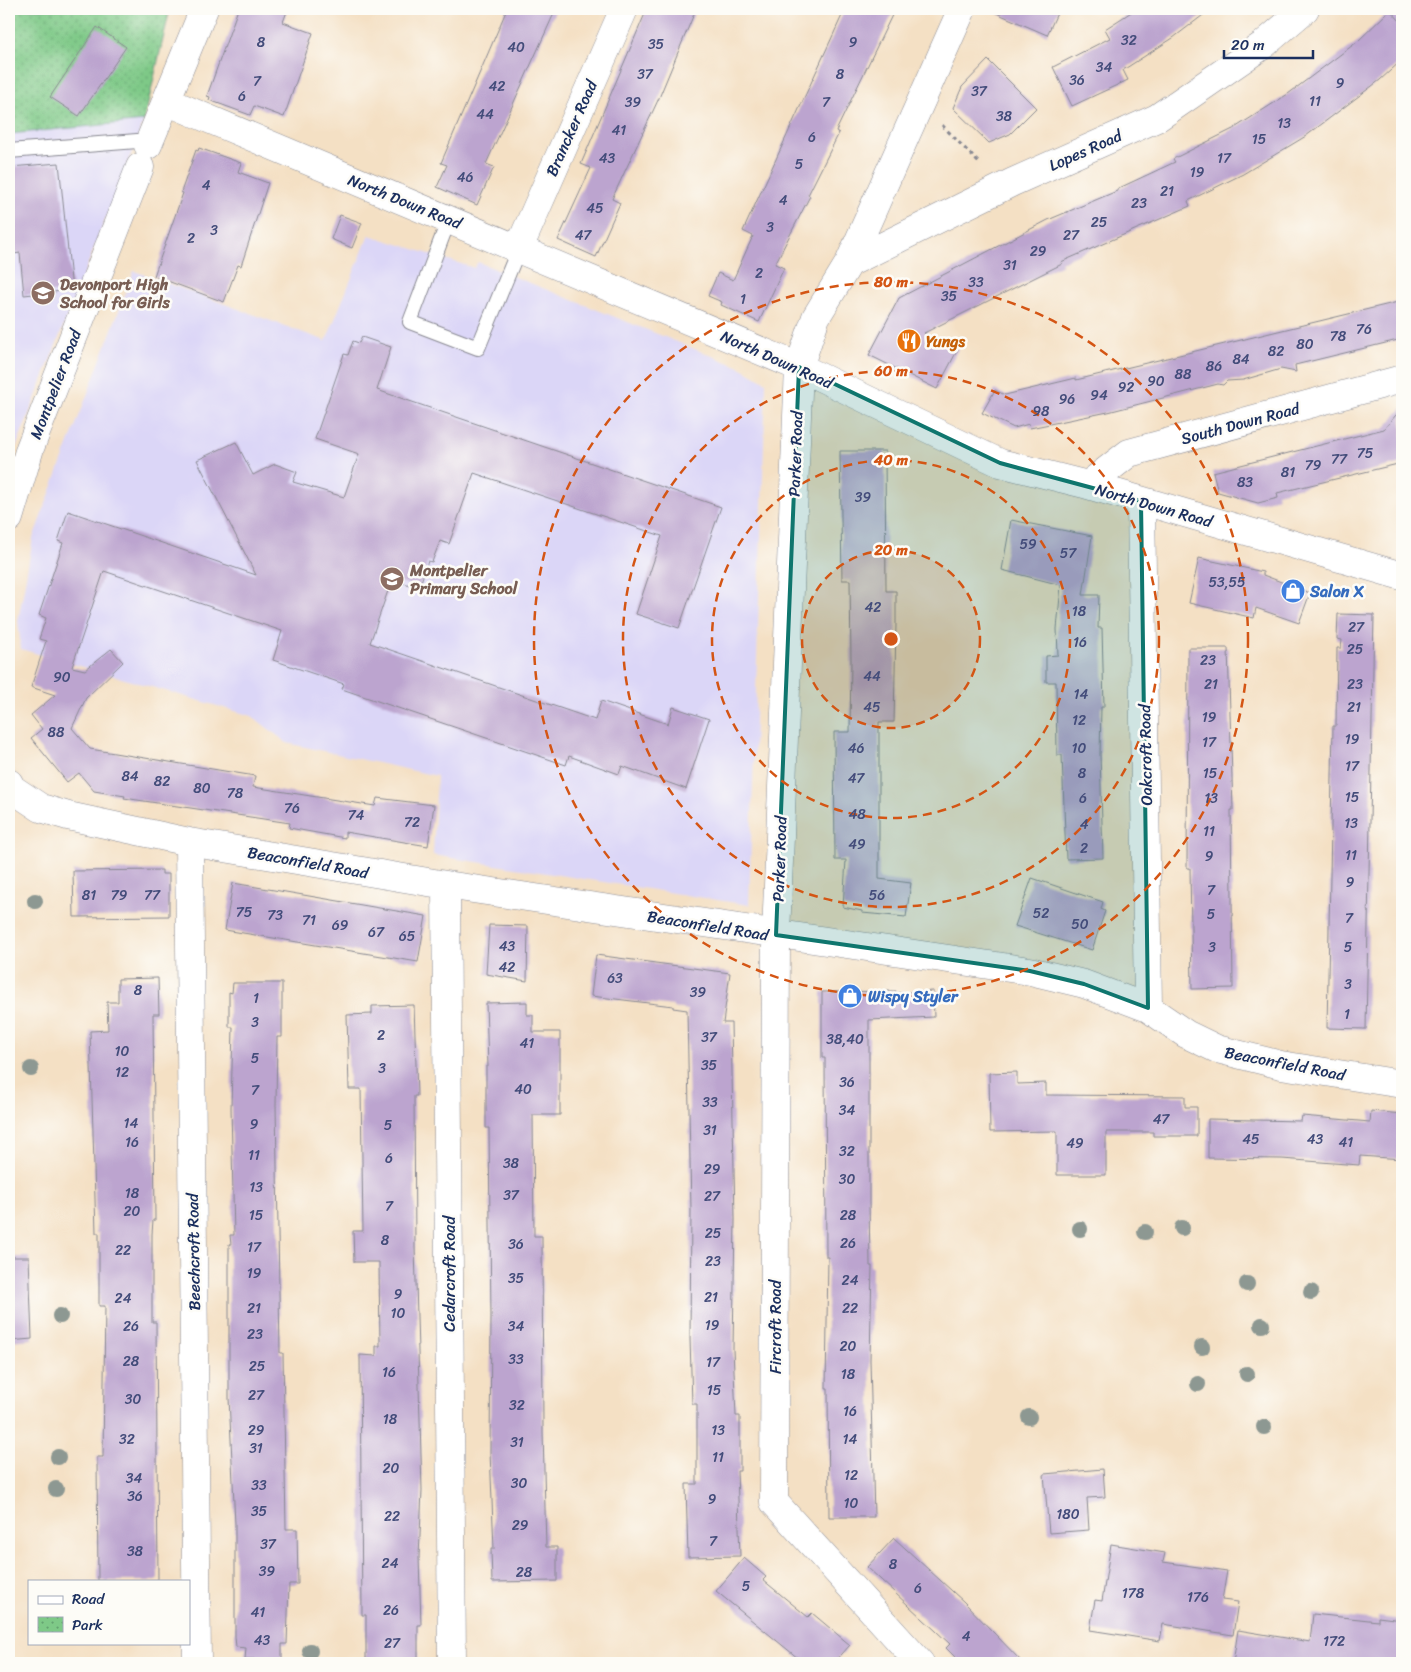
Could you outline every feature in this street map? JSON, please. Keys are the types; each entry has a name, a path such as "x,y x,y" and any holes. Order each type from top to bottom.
{"street":[{"name":"Montpelier Road","path":"9,518 30,448 146,151 204,9"},
{"name":"Brancker Road","path":"519,248 624,9"},
{"name":"Parker Road","path":"776,935 799,367 816,317 849,263 962,9"},
{"name":"Lopes Road","path":"849,263 1003,187 1157,118 1263,45 1305,9"},
{"name":"North Down Road","path":"166,101 799,367 1000,463 1088,485 1402,576"},
{"name":"South Down Road","path":"1088,485 1130,453 1402,379"},
{"name":"Oakcroft Road","path":"1141,501 1148,1008"},
{"name":"Beaconfield Road","path":"9,783 11,788 40,808 68,816 189,842 446,885 1030,971 1084,984 1148,1008 1186,1034 1217,1049 1281,1065 1402,1084"},
{"name":"Beechcroft Road","path":"189,842 197,1663"},
{"name":"Cedarcroft Road","path":"446,885 452,1663"},
{"name":"Fircroft Road","path":"776,935 774,1502 920,1663"}],"lane":[{"path":"9,151 146,151"},
{"path":"449,219 410,322 478,348 519,248"}],"path":[{"path":"920,102 1003,187"}],"highlighted area":[{"path":"799,367 1000,463 1141,501 1148,1008 1084,984 1030,971 776,935"}],"shaded area":[{"name":"Devonport High School for Girls","path":"9,9 170,9 144,121 9,465"},
{"name":"Montpelier Primary School","path":"369,235 474,268 478,262 742,368 766,382 749,905 433,855 437,776 287,743 252,716 21,649 18,621 33,538 134,271 326,341"}],"green space":[{"path":"9,9 170,9 144,121 9,134"}],"building":[{"path":"238,9 288,9 283,22 313,33 284,117 254,106 250,115 209,100 210,97 207,96"},
{"path":"507,9 556,9 486,164 494,167 477,205 437,187 447,165 441,163"},
{"path":"647,9 696,9 659,98 612,199 620,203 596,257 558,240 591,168 581,164"},
{"path":"845,9 895,9 836,131 839,133 808,195 810,196 775,264 784,268 759,322 721,305 722,302 708,296 718,273 733,280 753,236 743,231"},
{"path":"987,9 1059,9 1047,35"},
{"path":"1136,9 1211,9 1173,38 1123,70 1128,80 1072,106 1053,67 1110,38 1105,29"},
{"path":"1390,10 1402,23 1402,60 1380,80 1306,136 1243,174 1188,201 1190,206 1061,262 1062,264 924,333 958,349 937,389 869,355 899,298 1048,220 1117,191 1117,189 1175,162 1173,159 1233,129 1288,94 1357,42"},
{"path":"97,27 126,47 79,116 50,97"},
{"path":"988,60 1036,108 1010,134 989,143 953,108 962,87"},
{"path":"199,148 241,163 238,172 268,183 241,266 238,265 224,302 154,276 183,193 181,192 196,150 198,151"},
{"path":"59,163 72,290 24,295 20,253 14,254 9,205 9,201 14,201 10,167"},
{"path":"340,215 362,223 352,248 331,239"},
{"path":"1402,301 1402,339 1295,365 1296,372 1281,369 1243,380 1227,381 1223,385 1218,384 1108,412 1030,428 1029,424 1014,428 982,413 995,390 1005,395 1076,378 1076,380"},
{"path":"362,337 391,347 377,390 721,507 679,628 636,614 662,536 474,473 449,544 440,541 432,562 428,561 419,588 392,579 370,643 595,720 601,701 668,724 673,707 709,719 686,789 622,766 619,774 569,756 566,765 342,689 344,684 273,660 282,631 104,571 72,667 85,670 111,649 123,662 86,698 72,728 90,749 255,776 253,787 375,806 377,798 434,805 428,846 345,832 345,838 289,828 290,823 124,798 125,796 94,791 79,773 67,782 31,738 42,729 31,715 55,695 31,687 46,641 39,639 46,618 39,615 63,543 58,541 68,511 256,575 197,460 236,442 253,475 275,464 297,472 293,482 344,497 359,454 315,439 344,354 348,355 353,341 359,343"},
{"path":"1402,408 1402,463 1277,493 1278,498 1258,503 1218,492 1213,472 1384,429"},
{"path":"840,451 885,451 886,591 896,591 896,623 894,722 879,722 879,879 911,883 906,917 862,913 862,911 843,907 846,860 835,860 834,732 850,732 851,661 850,580 842,580"},
{"path":"1011,520 1092,536 1083,595 1099,595 1098,628 1102,628 1104,707 1101,707 1100,754 1103,858 1066,859 1062,755 1057,755 1056,682 1046,682 1046,656 1058,655 1057,629 1061,585 1002,570"},
{"path":"1199,558 1263,572 1263,575 1310,593 1299,623 1256,608 1254,618 1189,603"},
{"path":"1338,614 1374,615 1366,1029 1327,1028 1333,726 1336,726 1337,648 1341,648 1342,640 1337,639"},
{"path":"1188,648 1228,648 1233,810 1231,810 1233,988 1192,989 1190,868 1187,868"},
{"path":"162,870 162,874 169,874 169,916 74,917 73,871"},
{"path":"1032,878 1103,902 1101,909 1105,911 1092,950 1015,926"},
{"path":"233,883 426,916 418,962 225,930"},
{"path":"489,925 528,926 527,981 486,974"},
{"path":"596,955 730,973 723,1023 731,1023 735,1219 733,1349 736,1416 740,1416 740,1471 737,1471 740,1556 688,1557 686,1484 697,1484 697,1404 692,1404 690,1339 691,1210 687,1010 673,1008 673,1006 591,996"},
{"path":"158,978 159,1014 153,1014 155,1220 153,1220 152,1234 152,1322 156,1322 157,1580 98,1580 97,1457 103,1457 105,1306 99,1306 99,1233 96,1233 90,1031 108,1030 107,1002 118,1002 118,979"},
{"path":"233,983 282,983 282,1037 277,1037 276,1105 280,1353 283,1353 286,1529 297,1529 298,1584 289,1584 287,1644 282,1644 282,1663 254,1663 254,1659 245,1659 246,1648 236,1647 235,1637 235,1524 229,1398 229,1244 231,1245 230,1235 234,1235 231,1108 233,1027 229,1027 229,992 232,993"},
{"path":"896,991 896,993 933,991 934,1017 869,1020 869,1201 870,1266 872,1266 870,1360 874,1517 829,1517 828,1388 826,1388 828,1257 826,1257 825,1058 822,1058 822,992"},
{"path":"527,1002 527,1015 533,1015 533,1032 560,1032 560,1115 533,1115 534,1236 542,1236 543,1432 546,1547 557,1547 557,1581 492,1582 491,1549 494,1549 490,1452 491,1318 489,1128 486,1128 486,1067 488,1067 486,1003"},
{"path":"414,1005 417,1096 414,1096 415,1247 422,1490 419,1557 421,1625 418,1625 418,1663 366,1663 366,1615 362,1615 360,1355 376,1356 376,1346 380,1346 379,1262 354,1262 353,1231 363,1231 361,1089 349,1089 347,1015 372,1014 372,1006"},
{"path":"1017,1072 1017,1084 1046,1083 1046,1095 1185,1096 1185,1107 1197,1107 1197,1136 1153,1136 1153,1132 1106,1132 1106,1175 1057,1175 1057,1131 990,1132 989,1073"},
{"path":"1371,1111 1402,1114 1402,1159 1360,1156 1359,1165 1282,1159 1208,1158 1208,1119 1301,1121 1302,1116 1370,1122"},
{"path":"9,1257 29,1257 32,1339 9,1341"},
{"path":"1103,1469 1105,1497 1087,1498 1089,1530 1049,1533 1044,1474"},
{"path":"894,1538 964,1602 1023,1663 961,1663 946,1648 950,1644 867,1567"},
{"path":"1111,1544 1165,1553 1163,1562 1227,1571 1222,1600 1238,1602 1233,1635 1163,1624 1160,1641 1090,1630 1095,1600 1102,1601"},
{"path":"744,1558 766,1577 763,1580 808,1617 812,1613 850,1645 834,1663 804,1663 716,1591"},
{"path":"1313,1614 1378,1621 1378,1617 1402,1620 1402,1663 1233,1663 1238,1630 1310,1642"}],"place":[{"name":"Devonport High School for Girls","path":"43,293"},
{"name":"Yungs","path":"909,341"},
{"name":"Montpelier Primary School","path":"392,579"},
{"name":"Salon X","path":"1293,591"},
{"name":"Wispy Styler","path":"850,996"}]}
